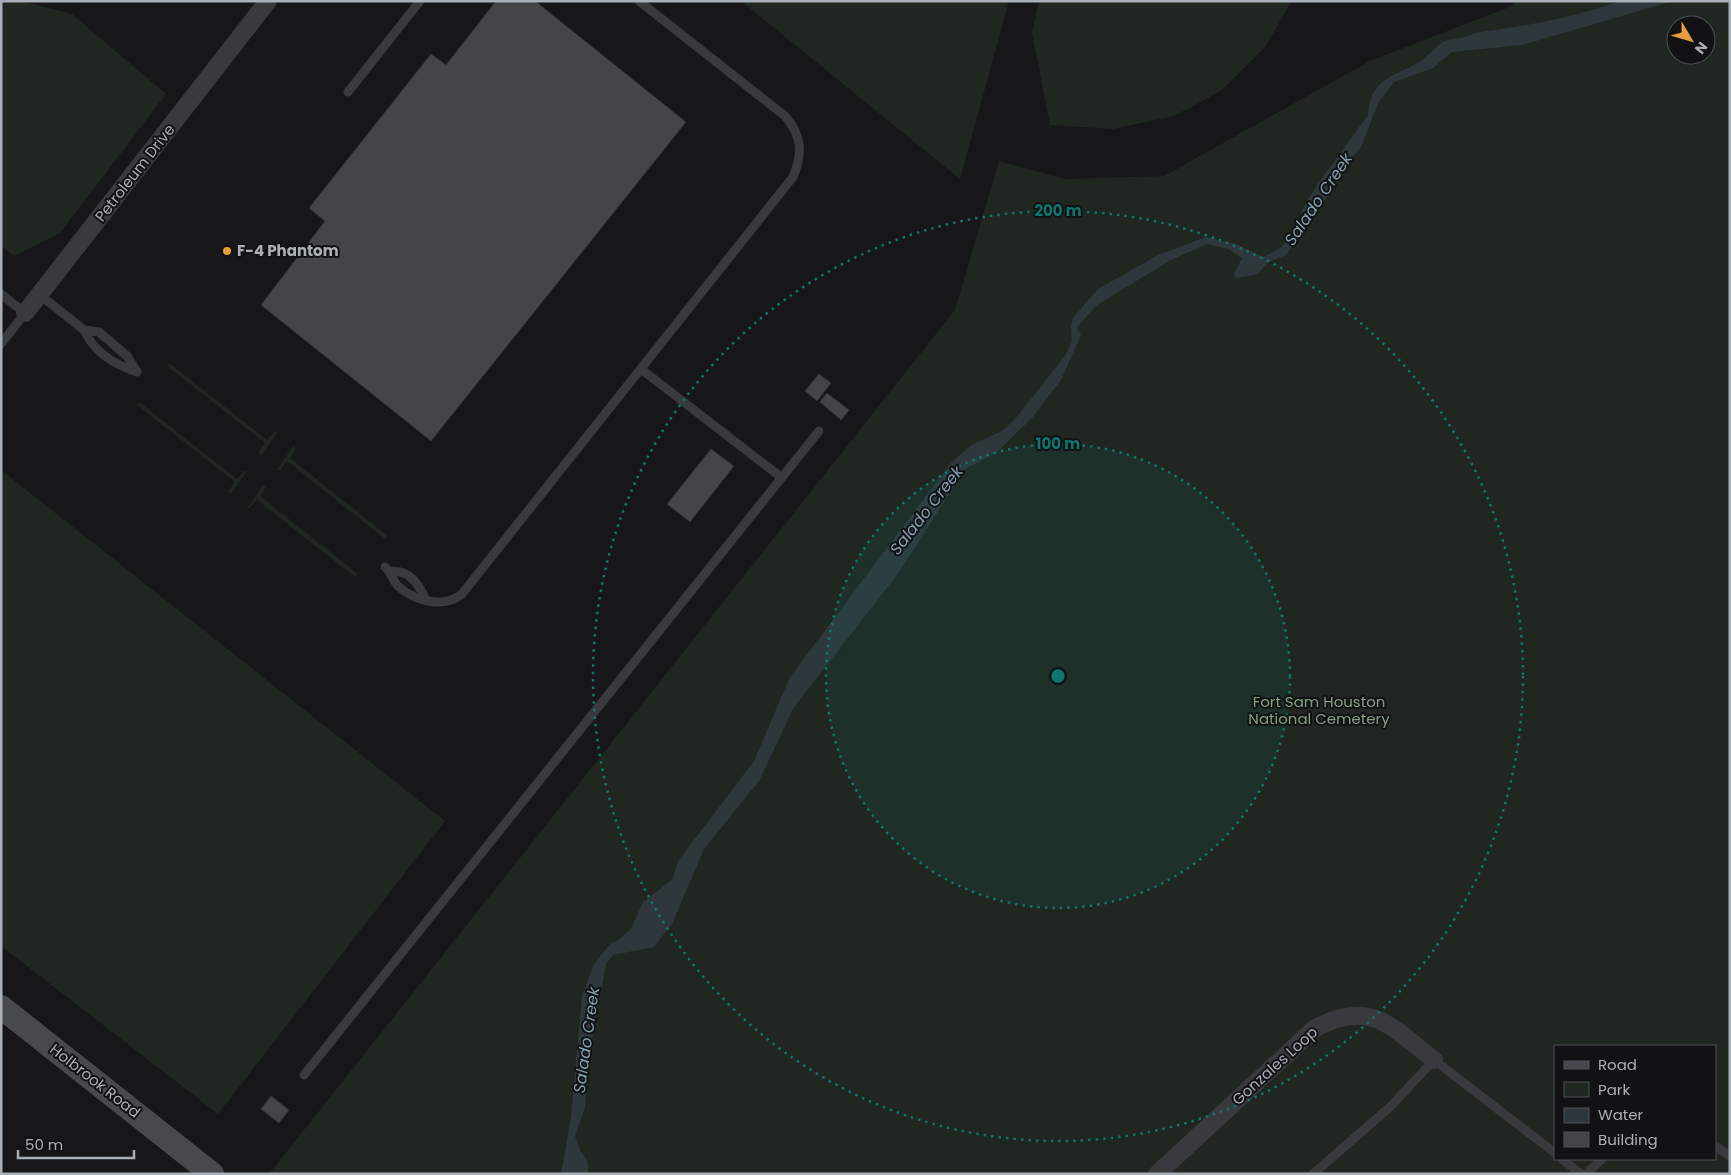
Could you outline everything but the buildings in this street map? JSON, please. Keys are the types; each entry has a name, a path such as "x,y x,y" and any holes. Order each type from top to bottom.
{"street":[{"name":"Petroleum Drive","path":"25,313 268,1"},
{"name":"Holbrook Road","path":"1,1007 212,1174"},
{"name":"Gonzales Loop","path":"1157,1174 1314,1029 1332,1019 1351,1014 1369,1015 1386,1022 1434,1060"}],"lane":[{"path":"348,92 420,1"},
{"path":"425,598 412,596 402,589 396,584 387,569 403,573 418,584 425,598 430,602 443,603 462,594 793,177 801,153 798,137 785,116 640,1"},
{"path":"1,294 25,313"},
{"path":"40,295 84,330 90,343 104,355 119,366 137,372 127,356 99,332 84,330"},
{"name":"Petroleum Drive","path":"1,344 25,313"},
{"path":"641,369 782,478"},
{"path":"304,1075 818,431"},
{"path":"1313,1174 1390,1107 1434,1060 1554,1153"},
{"path":"1716,1147 1730,1156"},
{"path":"1563,1160 1581,1174"},
{"path":"1586,1174 1601,1160"}],"green space":[{"path":"1,1 25,2 72,14 166,94 60,233 14,256 1,246"},
{"path":"741,1 1009,1 960,179"},
{"path":"1039,1 1292,1 1265,47 1221,91 1174,116 1113,129 1050,125 1032,33"},
{"name":"Fort Sam Houston National Cemetery","path":"1515,1 1730,1 1730,1174 269,1174 955,310 999,161 1065,179 1164,176 1370,61 1512,6"},
{"path":"169,363 267,440 274,432 278,432 262,455 259,455 258,452 265,443 167,366"},
{"path":"139,402 237,479 244,471 247,471 231,494 228,491 235,482 137,405"},
{"path":"293,446 296,449 290,458 388,536 385,539 287,461 280,470 277,470"},
{"path":"1,470 445,821 218,1114 1,946"},
{"path":"263,485 266,487 260,496 358,574 355,577 257,500 247,508"}],"water":[{"name":"Salado Creek","path":"1619,1 1673,1 1522,45 1452,52 1433,68 1394,82 1378,103 1361,147 1342,168 1340,179 1286,255 1268,262 1258,274 1236,278 1234,274 1242,258 1228,249 1207,244 1171,260 1097,305 1078,326 1077,329 1081,335 1061,380 1032,418 996,453 965,469 898,574 794,707 759,781 704,849 672,924 654,947 613,955 606,964 587,1066 585,1107 575,1136 580,1150 588,1162 588,1174 561,1174 571,1117 582,996 594,964 611,943 617,941 631,929 643,902 672,880 678,861 754,761 790,677 950,464 971,445 1002,431 1015,419 1065,356 1072,341 1071,326 1073,318 1098,289 1158,255 1206,237 1236,244 1263,257 1282,247 1302,217 1302,210 1317,185 1368,115 1373,93 1385,80 1421,61 1445,41 1467,37 1474,33 1529,25 1583,13"}],"place":[{"name":"F-4 Phantom","path":"227,251"}]}
